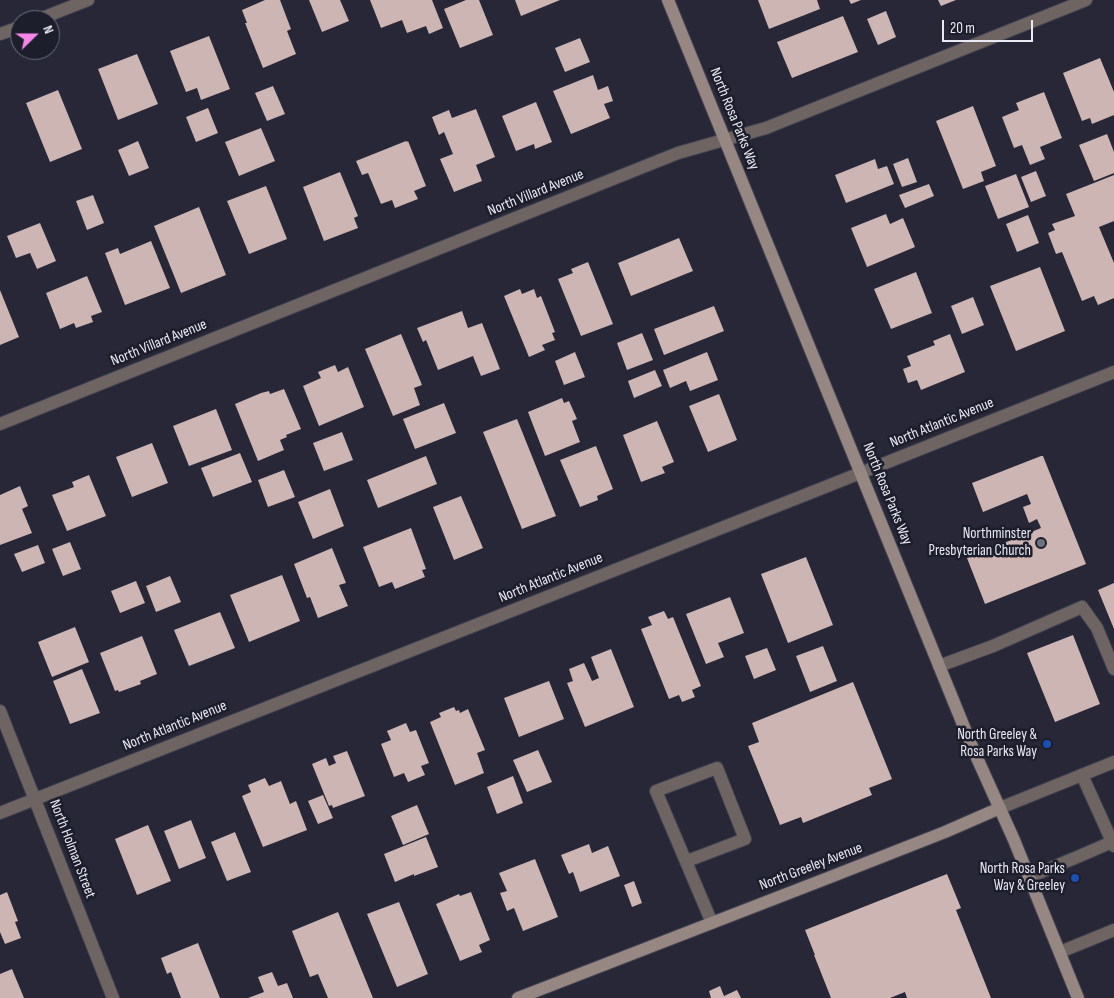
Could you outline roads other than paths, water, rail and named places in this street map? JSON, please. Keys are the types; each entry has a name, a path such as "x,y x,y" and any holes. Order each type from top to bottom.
{"main road":[{"name":"North Rosa Parks Way","path":"668,0 973,749 1000,808 1078,998"},
{"name":"North Greeley Avenue","path":"518,998 945,832 1000,808"}],"street":[{"path":"60,11 88,0"},
{"name":"North Villard Avenue","path":"0,424 678,153 782,122 1086,0"},
{"name":"North Atlantic Avenue","path":"0,813 1114,372"},
{"path":"939,666 993,646 1082,606 1097,628 1114,669"},
{"name":"North Holman Street","path":"0,712 113,998"},
{"name":"North Greeley Avenue","path":"1000,808 1114,762"},
{"path":"687,862 745,839 716,768 656,791 712,923"},
{"path":"1029,877 1113,843 1082,775"},
{"path":"1060,952 1114,930"}],"place":[{"name":"Northminster Presbyterian Church","path":"1041,543"},
{"name":"North Greeley & Rosa Parks Way","path":"1047,744"},
{"name":"North Rosa Parks Way & Greeley","path":"1075,878"}]}
